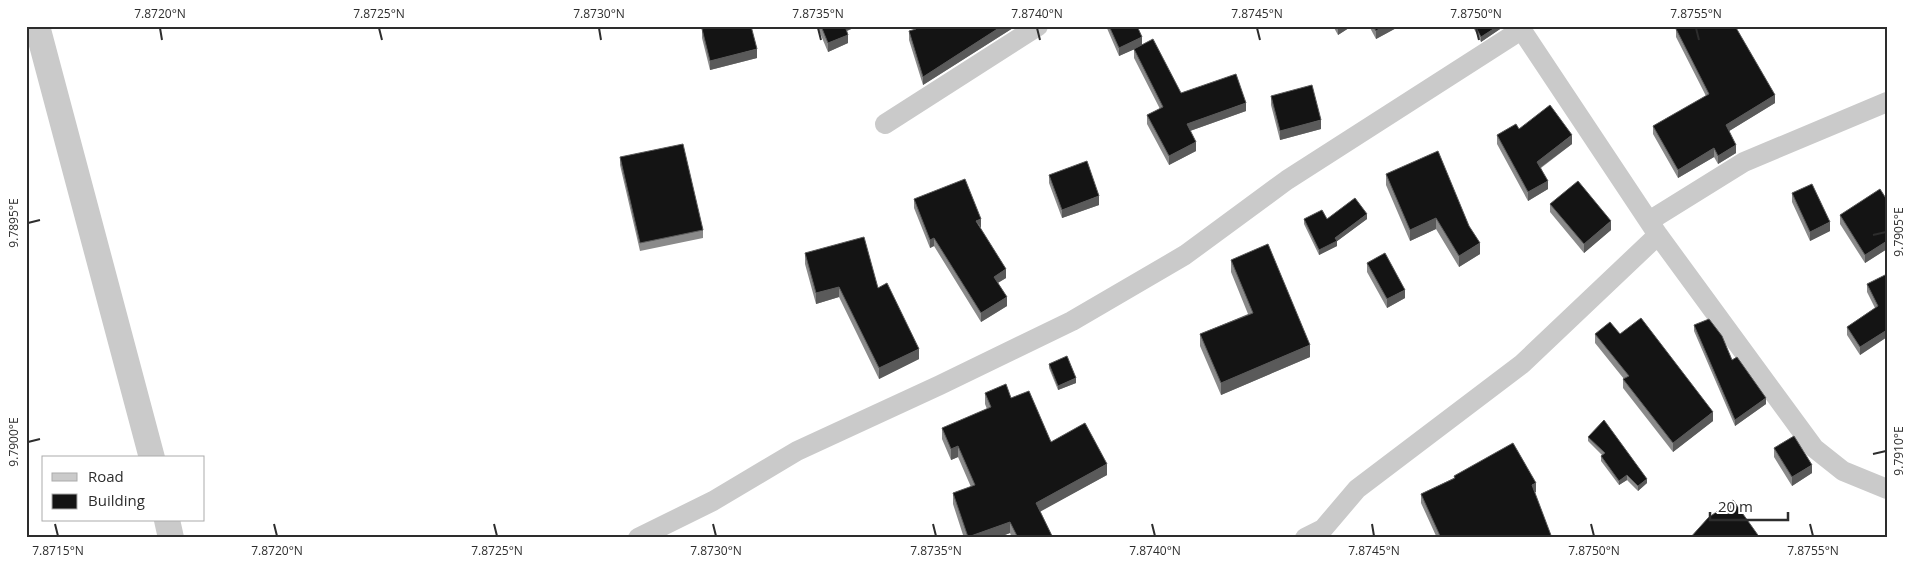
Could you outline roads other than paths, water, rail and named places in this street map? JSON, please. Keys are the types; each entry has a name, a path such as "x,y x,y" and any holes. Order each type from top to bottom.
{"street":[{"path":"37,26 151,456"},
{"path":"885,124 1038,26"},
{"path":"638,538 713,500 797,451 940,386 1072,321 1185,255 1287,180 1520,28 1653,228 1814,448 1843,471 1887,488"},
{"path":"1306,538 1324,529 1357,490 1522,364 1653,228 1744,162 1887,102"},
{"path":"167,522 171,538"}]}
